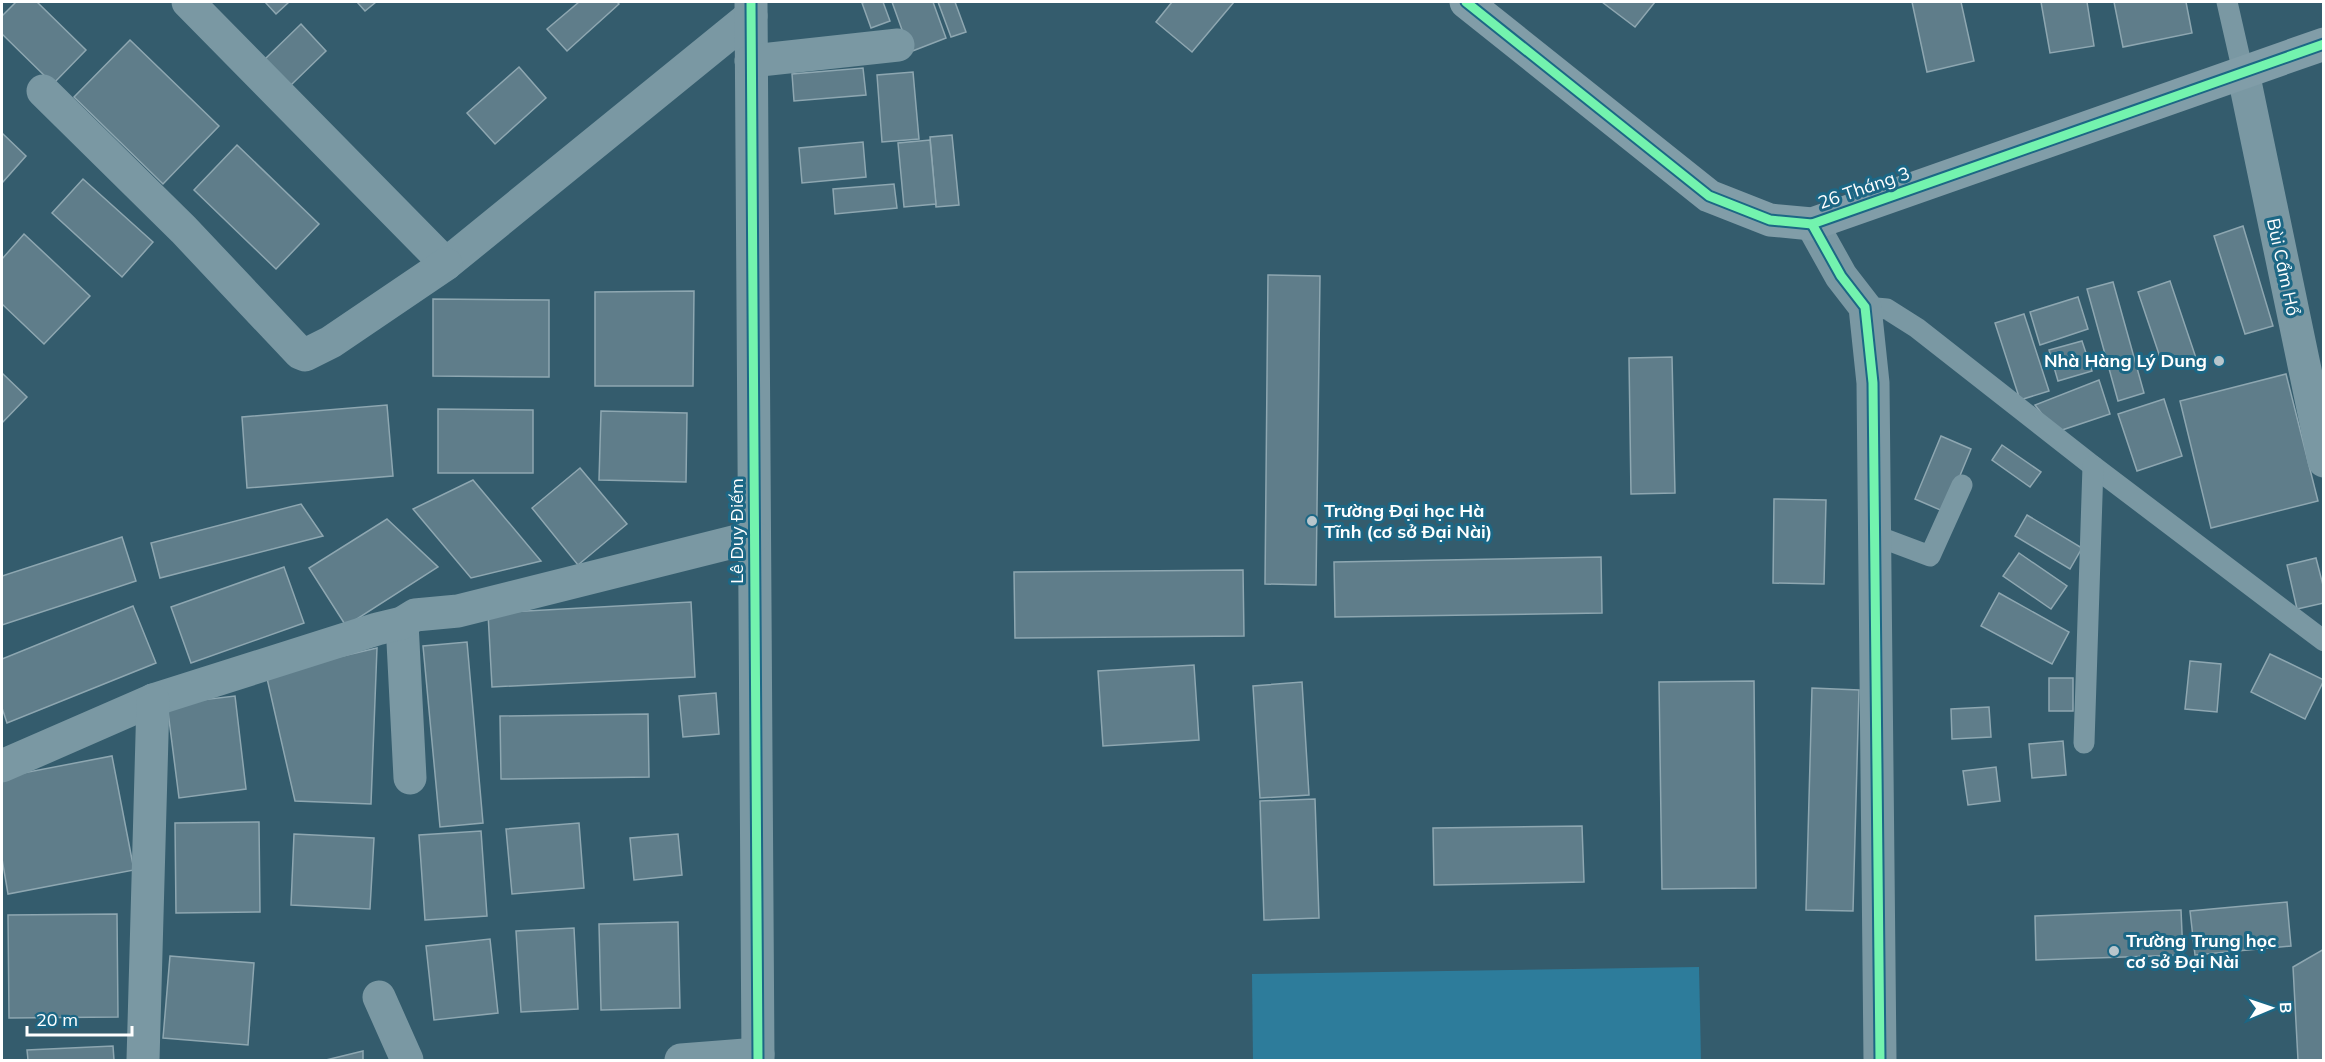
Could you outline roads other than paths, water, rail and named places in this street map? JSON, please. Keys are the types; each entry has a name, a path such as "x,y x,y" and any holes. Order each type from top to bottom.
{"street":[{"path":"188,2 447,264"},
{"name":"26 Tháng 3","path":"1466,2 1709,196 1770,220 1812,224 2324,44"},
{"path":"43,91 184,230 300,353 305,355 331,342 447,264 751,9"},
{"name":"Lê Duy Điếm","path":"751,9 758,1057"},
{"path":"751,61 898,45"},
{"name":"Bùi Cẩm Hổ","path":"2243,72 2324,461"},
{"path":"1812,224 1841,276 1865,307 1873,383 1880,1060"},
{"path":"2,766 153,700 402,623 415,615 458,611 753,537"},
{"path":"402,623 410,778"},
{"path":"143,1060 153,700"},
{"path":"378,997 407,1060"},
{"path":"681,1060 758,1057"}],"lane":[{"path":"2227,2 2243,72"},
{"path":"1865,307 1887,309 1917,328 2093,466 2324,641"},
{"path":"2084,743 2093,466"},
{"path":"1874,536 1930,556 1962,485"}],"place":[{"name":"Nhà Hàng Lý Dung","path":"2219,361"},
{"name":"Trường Đại học Hà Tĩnh (cơ sở Đại Nài)","path":"1312,521"},
{"name":"Trường Trung học cơ sở Đại Nài","path":"2114,951"}]}
